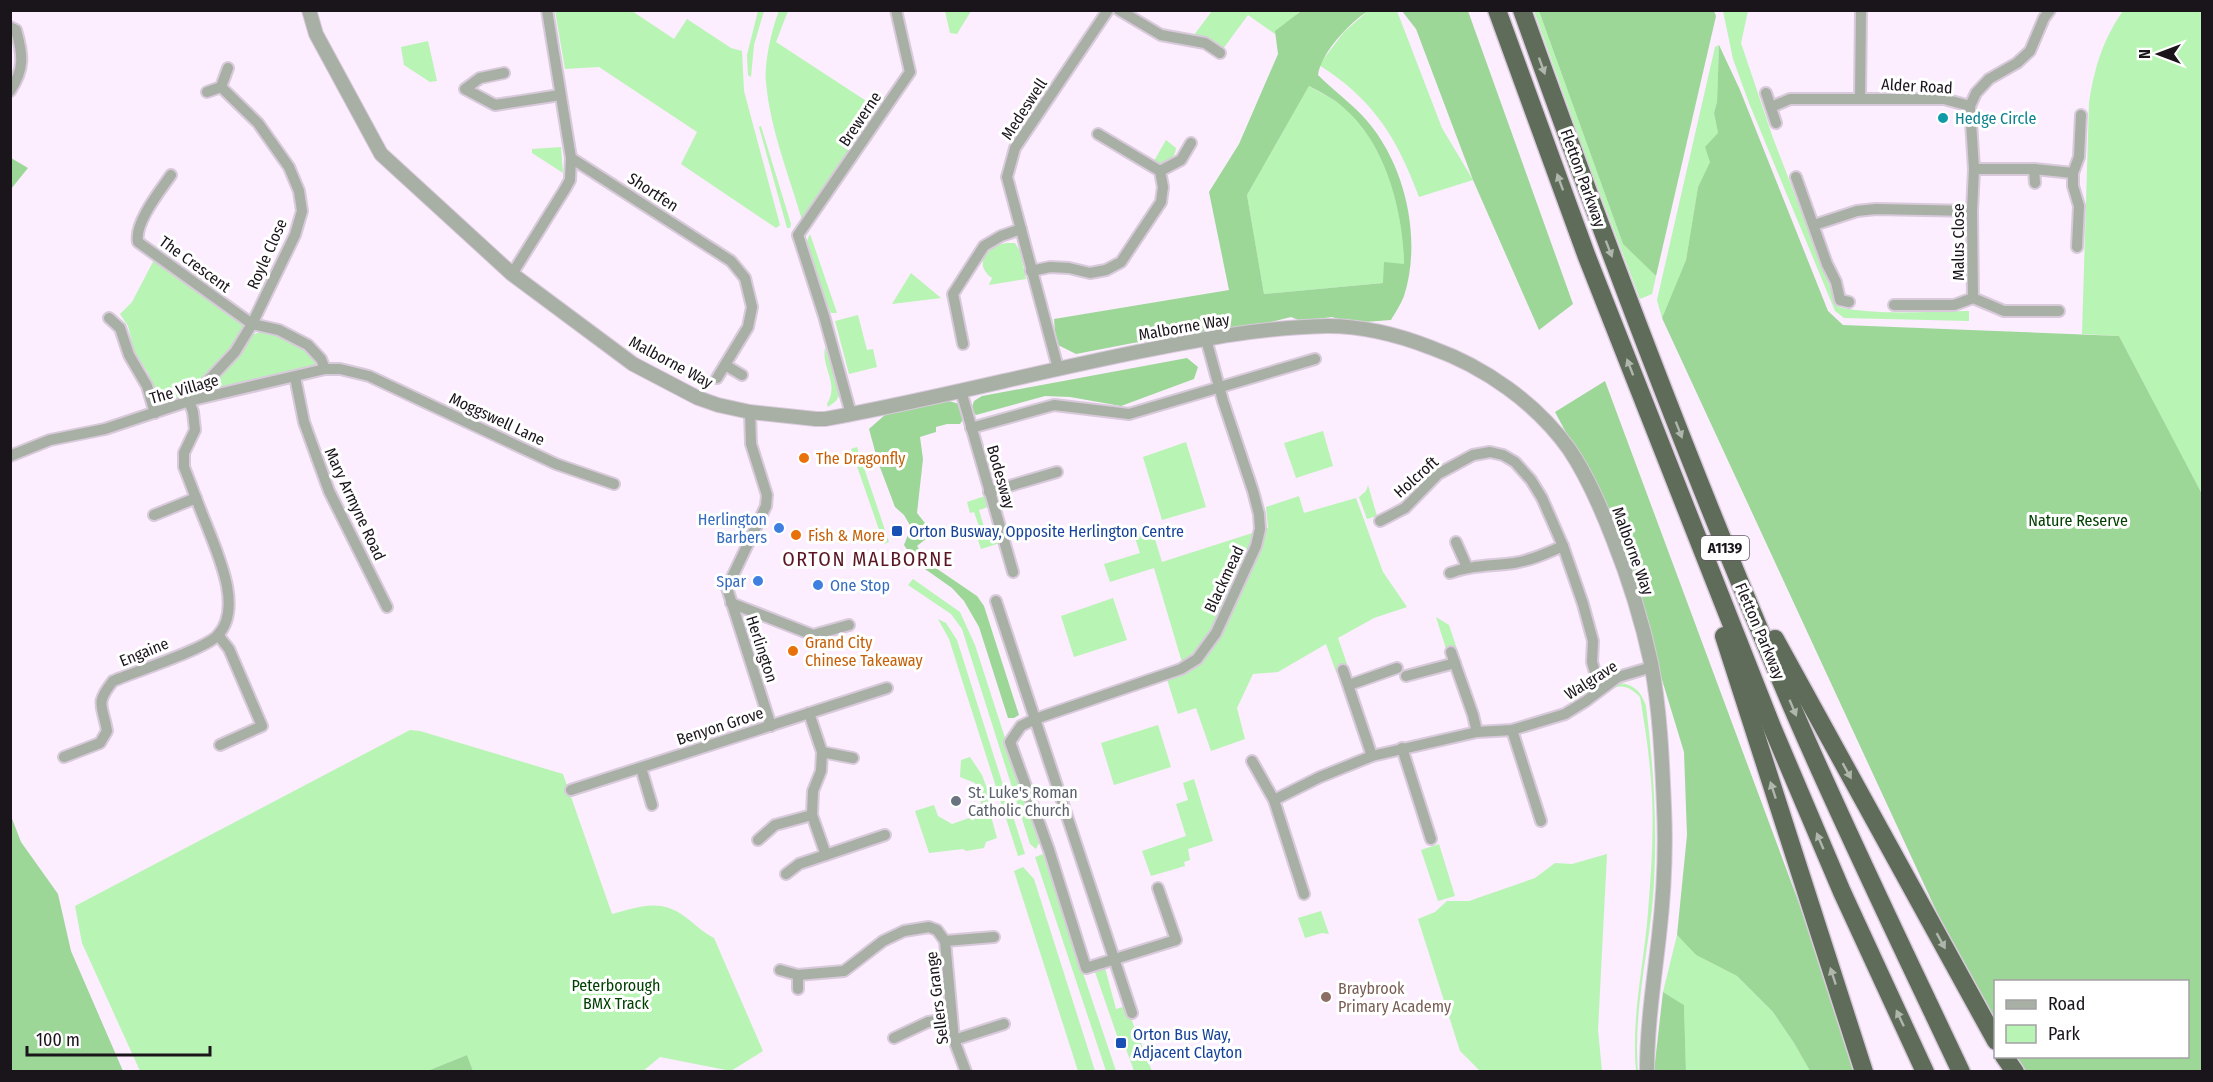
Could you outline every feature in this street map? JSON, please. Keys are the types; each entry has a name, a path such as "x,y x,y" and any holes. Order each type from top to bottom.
{"highway":[{"name":"Fletton Parkway","path":"1497,10 1583,247 1772,727 1842,892 1925,1071"},
{"name":"Fletton Parkway","path":"1522,10 1582,178 1728,554 1796,717 1961,1071"},
{"path":"1675,483 1864,1071"},
{"path":"1728,554 1994,1039"},
{"path":"2005,1058 2015,1071"}],"street":[{"name":"Malborne Way","path":"309,10 316,34 381,153 512,274 633,364 698,398 718,405 750,412 816,419 851,414 1058,368 1206,339 1329,326 1373,330 1411,340 1463,361 1498,381 1533,410 1568,448 1591,485 1623,564 1652,667 1662,766 1664,848 1659,933 1649,1010 1647,1071"},
{"path":"512,274 570,180 571,158 547,10"},
{"name":"Brewerne","path":"851,414 824,316 798,235 910,72 896,10"},
{"name":"Medeswell","path":"1058,368 1007,177 1015,148 1108,10"},
{"path":"1119,10 1161,35 1205,43 1220,53"},
{"path":"1860,99 1861,10"},
{"name":"Alder Road","path":"1771,107 1790,99 1944,99 1970,106 1976,93 1989,79 2017,63 2030,51 2044,18 2050,10"},
{"path":"10,27 16,30 22,52 20,77 10,91"},
{"path":"207,92 220,87 228,68"},
{"path":"504,73 480,78 465,89 495,105 560,95"},
{"name":"Royle Close","path":"189,401 235,352 252,324 295,235 302,212 299,191 288,167 258,123 220,87"},
{"path":"1766,93 1776,123"},
{"name":"Malus Close","path":"1970,106 1974,169 1973,298 2004,311 2060,311"},
{"path":"2077,247 2079,206 2073,186 2073,173 2079,157 2081,115"},
{"path":"1032,271 1050,267 1069,268 1090,273 1106,270 1121,262 1161,202 1163,187 1160,171 1098,134"},
{"path":"1160,171 1181,160 1191,143"},
{"name":"Shortfen","path":"571,158 733,262 745,278 752,307 748,327 717,378"},
{"path":"1974,169 2034,169 2073,173"},
{"path":"2034,169 2035,183"},
{"name":"The Crescent","path":"171,175 140,224 136,234 138,242 252,324 279,330 308,345 321,359 325,369"},
{"path":"1796,177 1827,264 1836,282 1840,300 1849,302"},
{"path":"1814,225 1857,211 1876,209 1972,211"},
{"path":"963,344 953,294 984,246 1001,236 1021,229"},
{"path":"1894,305 1954,305 1973,298"},
{"path":"109,318 120,328 129,354 147,386 154,413"},
{"name":"Blackmead","path":"1158,888 1176,940 1086,968 1055,869 1010,742 1021,726 1035,719 1181,669 1197,659 1216,633 1256,546 1260,529 1253,491 1218,387 1206,339"},
{"path":"971,428 1054,405 1129,414 1315,359"},
{"path":"725,365 742,375"},
{"name":"The Village","path":"10,456 50,440 105,429 189,401 325,369 340,369 369,376"},
{"name":"Moggswell Lane","path":"369,376 556,464 614,484"},
{"name":"Mary Armyne Road","path":"295,377 304,422 329,491 387,607"},
{"name":"Bodesway","path":"961,390 1013,572"},
{"path":"189,401 195,430 184,453 184,467 227,580 229,598 227,618 219,635 229,649 262,726 220,745"},
{"name":"Herlington","path":"750,412 751,444 767,495 766,506 727,588 771,726"},
{"name":"Holcroft","path":"1380,521 1405,508 1438,474 1453,464 1490,452 1503,455 1515,462 1531,480 1542,498 1563,546 1593,641 1592,662 1600,689"},
{"path":"989,492 1057,472"},
{"path":"154,515 196,498"},
{"path":"1456,542 1467,567"},
{"path":"1450,573 1467,567 1532,558 1563,546"},
{"path":"996,601 1132,1013"},
{"path":"731,603 813,635 849,625"},
{"name":"Engaine","path":"64,757 100,743 107,731 100,707 104,692 113,681 202,646 219,635"},
{"path":"1451,652 1477,732"},
{"path":"1349,685 1401,672 1455,663"},
{"name":"Walgrave","path":"1274,800 1320,777 1372,756 1477,732 1512,730 1565,714 1618,677 1652,667"},
{"path":"1343,670 1372,756"},
{"name":"Benyon Grove","path":"571,790 887,688"},
{"path":"809,713 822,752 821,771 813,792 812,815 826,855"},
{"path":"1512,730 1541,821"},
{"path":"1402,748 1431,838"},
{"path":"822,752 853,758"},
{"path":"1252,761 1274,800 1304,894"},
{"path":"640,768 652,805"},
{"path":"758,840 775,825 812,815"},
{"path":"786,874 799,864 885,835"},
{"name":"Sellers Grange","path":"780,970 798,975 844,970 883,941 904,931 929,927 937,930 945,941 954,1040 966,1071"},
{"path":"945,941 994,937"},
{"path":"798,975 798,989"},
{"path":"894,1038 928,1022 952,1019"},
{"path":"954,1040 1004,1024"}],"green space":[{"path":"1297,10 1299,12 1275,34 1248,15 1220,53 1194,35 1212,11"},
{"path":"555,11 632,11 674,39 687,19 731,48 742,51 744,91 780,225 776,228 681,164 697,132 599,67 565,69"},
{"path":"758,11 764,11 754,45 751,77 748,75 747,55"},
{"path":"779,11 788,11 776,42 877,108 802,220 771,117 766,82 769,46"},
{"path":"945,11 971,11 957,34 950,33"},
{"path":"1301,11 1368,11 1337,39 1324,57 1318,75 1368,122 1392,160 1401,182 1411,228 1411,252 1404,296 1391,320 1352,323 1332,317 1301,321 1291,317 1251,327 1133,343 1076,354 1056,344 1054,319 1229,290 1209,192 1239,144 1278,54 1275,31","holes":["1309,86 1340,105 1359,123 1371,140 1381,159 1396,201 1404,264 1384,262 1383,283 1264,294 1247,195"]},
{"path":"1368,11 1397,11 1442,128 1473,180 1419,197 1402,156 1381,122 1355,92 1319,65 1344,32"},
{"path":"1402,11 1468,11 1573,304 1539,330 1473,180 1416,29"},
{"path":"1534,11 1539,11 1623,244 1656,276 1652,294 1640,299 1585,154"},
{"path":"1539,11 1714,11 1716,16 1656,276 1623,244"},
{"path":"1723,11 1748,11 1741,43 1773,138 1838,307 1887,312 1969,311 1969,321 1844,318 1835,311 1749,103 1733,59"},
{"path":"2123,11 2202,11 2202,494 2119,336 2082,334 2089,103 2100,55"},
{"path":"428,41 437,81 430,82 404,65 401,47"},
{"path":"1719,45 1717,102 1714,113 1718,133 1710,162 1698,187 1686,260 1662,318 1657,300 1715,47"},
{"name":"Nature Reserve","path":"1719,45 1740,90 1828,311 1843,325 2119,336 2202,494 2202,1071 2024,1072 2012,1058 2189,1058 2189,980 1994,980 1994,1034 1991,1029 1662,318 1686,260 1698,187 1710,162 1705,147 1718,133 1714,113 1717,102"},
{"path":"1309,86 1345,108 1360,123 1372,141 1390,180 1396,201 1404,264 1383,283 1264,294 1247,195"},
{"path":"761,126 791,224 790,228 787,228 759,127"},
{"path":"1166,140 1176,148 1171,159 1161,166 1154,161"},
{"path":"561,147 563,173 532,153 532,149"},
{"path":"11,158 28,168 11,189 10,188"},
{"path":"810,234 837,313 831,313 825,300 807,241"},
{"path":"1006,243 1015,243 1020,251 1026,279 989,285 992,278 983,267 985,256 993,248"},
{"path":"155,258 246,324 242,336 194,389 177,398 163,401 155,394 148,373 134,351 128,326 120,314 132,302"},
{"path":"911,273 941,298 892,304"},
{"path":"858,315 867,350 873,349 877,367 849,374 835,321"},
{"path":"260,332 287,337 307,351 320,365 316,368 210,389 208,387 252,335"},
{"path":"825,347 840,394 836,401 828,407 832,390 825,362"},
{"path":"1187,358 1198,367 1194,379 1121,406 1070,397 1045,396 976,415 971,410 974,401 982,396"},
{"path":"1605,381 1855,1054 1859,1071 1810,1071 1773,1012 1737,976 1696,955 1677,935 1687,835 1684,752 1614,522 1555,412"},
{"path":"943,399 959,404 964,418 960,424 936,427 936,432 920,437 923,459 917,513 925,523 927,538 917,546 927,562 977,596 984,606 1019,715 1014,718 1008,718 979,627 964,601 952,588 915,562 904,545 911,527 904,515 895,507 878,462 869,429 887,413"},
{"path":"1323,431 1333,466 1296,478 1284,443"},
{"path":"1186,442 1206,507 1162,520 1143,457"},
{"path":"857,447 889,542 884,544 851,449"},
{"path":"1368,485 1377,516 1367,519 1359,497 1366,491"},
{"path":"985,496 988,507 979,510 986,534 996,531 1000,543 981,549 977,537 982,535 974,512 970,513 967,502"},
{"path":"1299,496 1304,513 1356,498 1383,572 1407,607 1374,618 1338,638 1348,667 1336,672 1326,644 1278,672 1253,674 1237,708 1245,739 1211,751 1196,708 1178,714 1166,676 1184,669 1154,568 1110,582 1104,564 1140,553 1133,532 1151,526 1162,562 1268,528 1266,507"},
{"path":"913,579 960,612 975,645 1039,843 1036,849 1030,844 962,629 951,614 908,585"},
{"path":"1113,598 1127,640 1074,657 1061,616"},
{"path":"1436,617 1449,625 1457,649 1447,652"},
{"path":"938,619 946,623 957,640 1025,854 1018,856 949,639"},
{"path":"1613,684 1630,685 1637,690 1646,706 1654,802 1653,898 1639,1006 1638,1071 1636,1071 1635,1031 1649,894 1652,787 1640,697 1632,690 1621,686 1607,691"},
{"path":"1158,725 1171,767 1114,785 1101,743"},
{"name":"Peterborough BMX Track","path":"410,730 420,731 563,774 612,914 649,906 666,907 675,910 714,938 763,1051 731,1071 660,1057 643,1071 473,1071 467,1055 428,1071 140,1071 82,943 75,906"},
{"path":"970,757 982,775 993,805 989,809 997,838 986,842 984,848 929,853 915,811 934,805 938,816 952,824 969,818 973,821 981,803 975,783 960,777 961,760"},
{"path":"1194,779 1213,841 1188,849 1190,860 1184,862 1185,866 1151,876 1142,851 1186,836 1176,804 1188,800 1183,783"},
{"path":"11,816 21,842 58,894 71,951 123,1071 11,1071"},
{"path":"1439,844 1455,896 1438,901 1421,850"},
{"path":"1043,854 1116,1071 1106,1071 1035,857"},
{"path":"1607,854 1598,1030 1602,1071 1480,1071 1460,1051 1418,919 1435,912 1447,901 1469,901 1535,878 1555,863 1572,864"},
{"path":"1023,867 1034,879 1095,1071 1078,1071 1014,871"},
{"path":"1321,911 1329,934 1322,933 1305,938 1298,918"},
{"path":"1677,935 1696,955 1737,976 1773,1012 1810,1071 1686,1071 1684,1005 1663,992"},
{"path":"1105,968 1116,1009 1126,1006 1152,1071 1134,1071 1125,1046 1121,1047 1095,972"},
{"path":"1663,992 1684,1005 1686,1071 1654,1071"},
{"path":"467,1055 473,1071 428,1071 430,1070"}],"place":[{"name":"Hedge Circle","path":"1943,118"},
{"name":"The Dragonfly","path":"804,458"},
{"name":"Herlington Barbers","path":"779,528"},
{"name":"Orton Busway, Opposite Herlington Centre","path":"897,531"},
{"name":"Fish & More","path":"796,535"},
{"name":"Spar","path":"758,581"},
{"name":"One Stop","path":"818,585"},
{"name":"Grand City Chinese Takeaway","path":"793,651"},
{"name":"St. Luke's Roman Catholic Church","path":"956,801"},
{"name":"Braybrook Primary Academy","path":"1326,997"},
{"name":"Orton Bus Way, Adjacent Clayton","path":"1121,1043"}],"district":[{"name":"ORTON MALBORNE","path":"868,559"}]}
